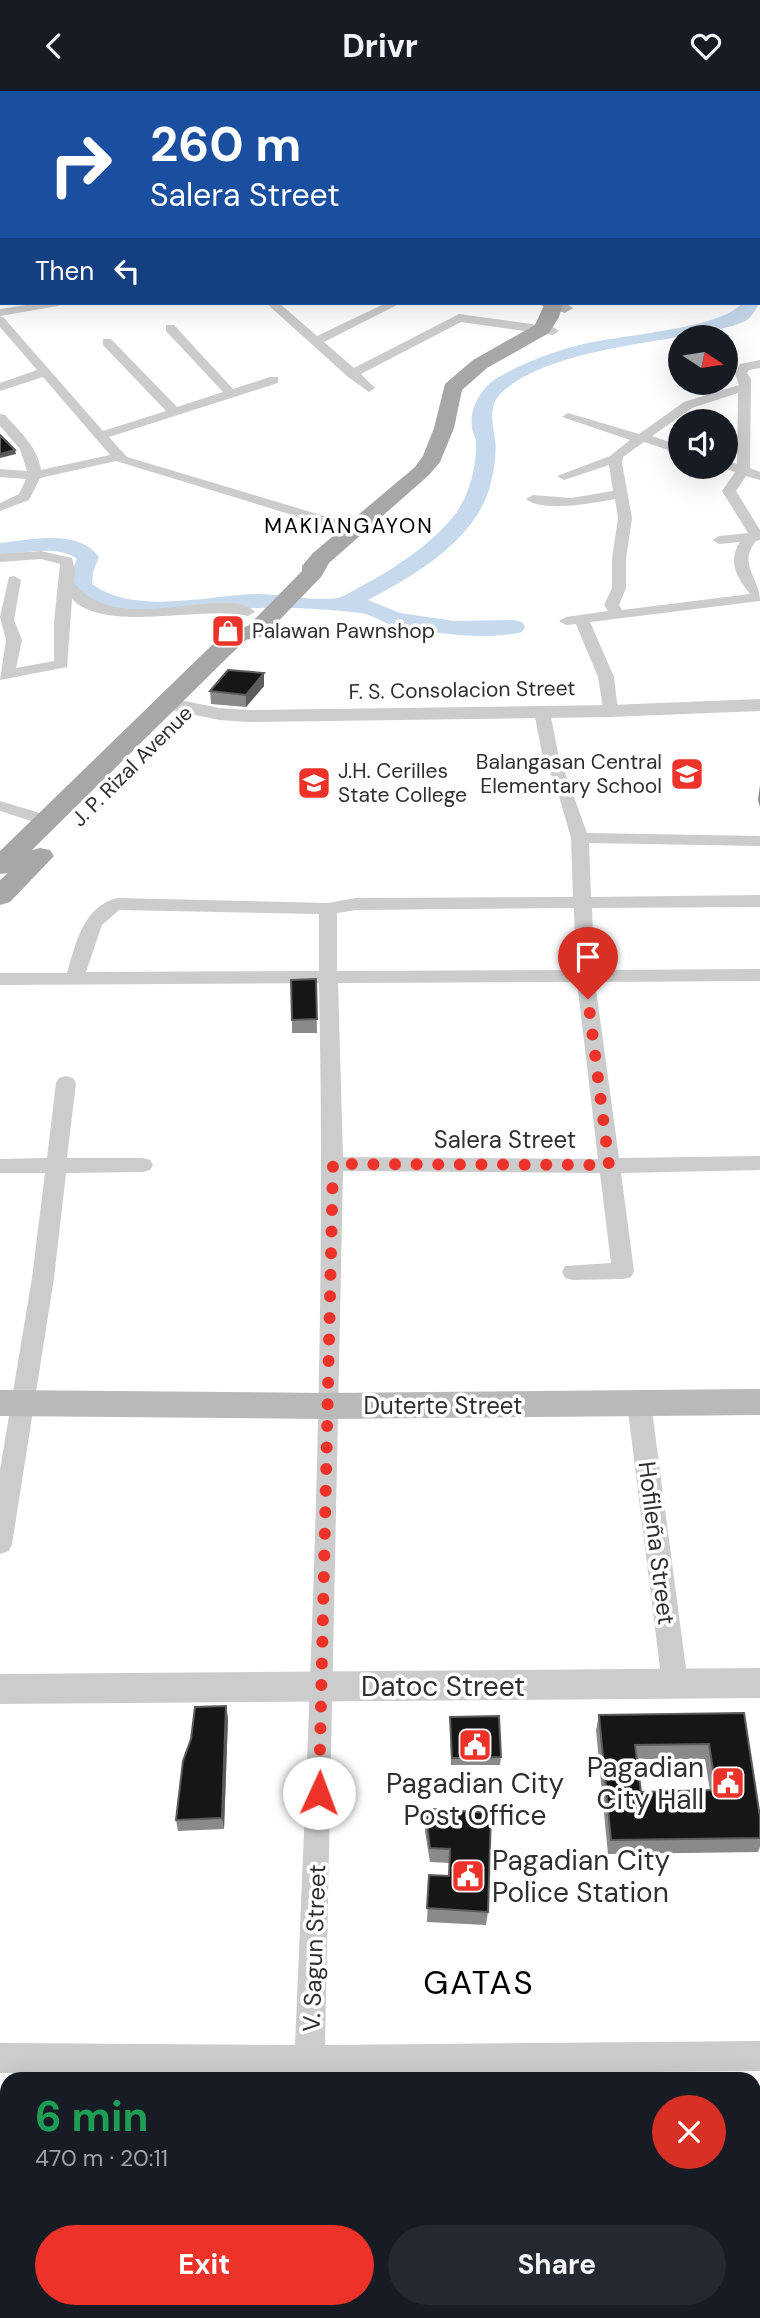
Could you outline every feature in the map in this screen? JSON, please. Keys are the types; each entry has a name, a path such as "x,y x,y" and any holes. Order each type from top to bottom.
{"main road":[{"path":"547,330 557,305"},
{"name":"J. P. Rizal Avenue","path":"0,866 47,821 254,641 259,619 307,579 330,569 359,531 452,450 462,402 474,381 547,330"},
{"name":"J. P. Rizal Avenue","path":"0,896 177,706"},
{"name":"Duterte Street","path":"11,1403 327,1406 760,1402"}],"street":[{"path":"48,305 0,315 118,457 131,464 216,486 359,531"},
{"path":"315,342 391,305"},
{"path":"276,306 369,388"},
{"path":"352,374 459,318 547,330"},
{"path":"170,328 231,394"},
{"path":"107,342 175,413"},
{"path":"756,536 729,491 743,471 745,379 741,373 744,367 760,364"},
{"path":"0,387 45,372"},
{"path":"100,436 274,380"},
{"path":"619,614 611,605 619,588 619,559 625,518 615,459 619,452 688,405 744,387"},
{"path":"568,417 668,446"},
{"path":"0,418 32,457 35,475 25,498 0,507"},
{"path":"0,473 35,475 118,457"},
{"path":"564,476 615,459"},
{"path":"738,469 760,476"},
{"path":"533,499 571,502 622,494"},
{"path":"719,540 756,536"},
{"path":"610,711 606,677 574,620 760,597 741,571 741,548 756,536"},
{"path":"0,558 41,555 67,561 61,622 62,664 4,673 13,640 7,620 14,580"},
{"path":"65,580 81,601 110,609 163,613 234,607 245,609 259,619"},
{"name":"F. S. Consolacion Street","path":"177,706 248,716 610,711 760,705"},
{"path":"542,712 550,753 565,789 580,838 585,975 623,1271 573,1272"},
{"path":"0,806 47,821"},
{"path":"580,838 760,841"},
{"path":"75,978 97,916 110,906 128,904 328,909 356,904 760,901"},
{"name":"V. Sagun Street","path":"309,2070 323,1687 333,1164 326,977 328,909"},
{"path":"0,979 760,975"},
{"path":"0,1541 11,1403 43,1277 66,1083"},
{"name":"Salera Street","path":"333,1164 760,1163"},
{"path":"0,1166 143,1164"},
{"name":"Hofileña Street","path":"639,1403 675,1684"},
{"name":"Datoc Street","path":"0,1689 760,1683"},
{"path":"0,2058 309,2070 760,2056"}],"building":[{"path":"0,435 15,450 0,454"},
{"path":"228,670 264,673 246,695 210,691"},
{"path":"316,979 317,1019 292,1020 291,980"},
{"path":"226,1706 222,1818 176,1820 183,1761 191,1739 195,1707"},
{"name":"Pagadian City Hall","path":"744,1713 760,1817 760,1838 611,1840 599,1715","holes":["709,1744 716,1790 641,1792 635,1745"]},
{"name":"Pagadian City Post Office","path":"499,1716 501,1757 452,1758 450,1717"},
{"name":"Pagadian City Police Station","path":"432,1809 491,1813 488,1912 427,1908 429,1875 449,1876 450,1849 430,1848 426,1818"}],"waterway":[{"path":"342,605 392,579 442,542 465,516 481,484 486,441 481,426 484,403 500,384 527,369 580,350 700,328 741,316 749,305"},
{"path":"0,549 58,545 79,551 88,557 82,572 81,586 93,595 131,606 186,608 257,601 342,605"},
{"path":"342,605 368,607 395,619 454,628 514,627"}],"place":[{"name":"Palawan Pawnshop","path":"228,631"},
{"name":"Balangasan Central Elementary School","path":"687,774"},
{"name":"J.H. Cerilles State College","path":"314,783"},
{"name":"Pagadian City Post Office","path":"475,1745"},
{"name":"Pagadian City Hall","path":"728,1783"},
{"name":"Pagadian City Police Station","path":"468,1876"}],"district":[{"name":"MAKIANGAYON","path":"349,526"},
{"name":"GATAS","path":"479,1982"}],"route":[{"path":"319,1793 333,1164 609,1165 588,999"}]}
